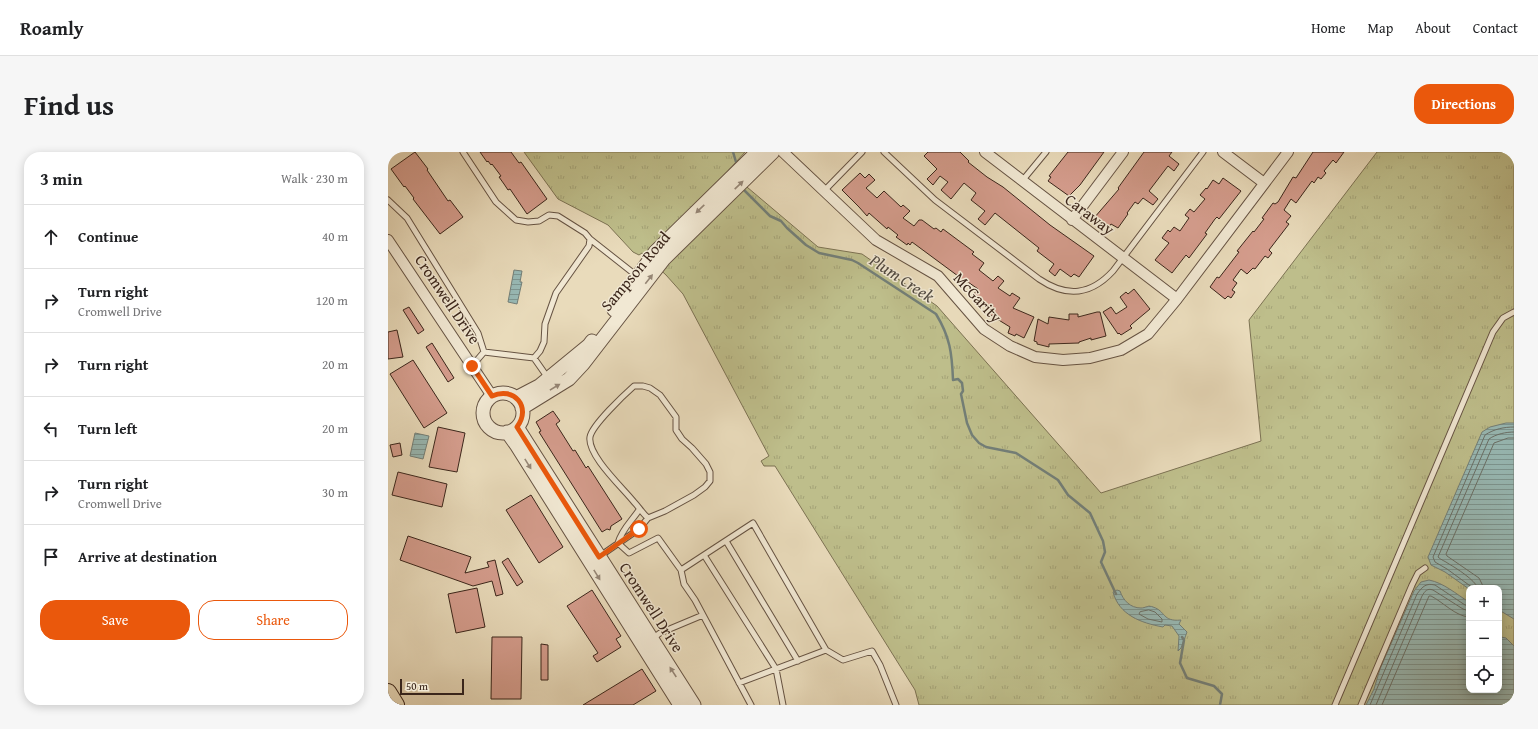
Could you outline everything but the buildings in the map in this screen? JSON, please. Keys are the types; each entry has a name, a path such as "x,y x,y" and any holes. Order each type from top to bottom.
{"main road":[{"path":"388,692 396,705"}],"street":[{"name":"Sampson Road","path":"519,403 589,345 655,252 757,152"},
{"name":"Sampson Road","path":"519,403 569,378 583,364 664,259 773,152"},
{"name":"McGarity","path":"783,152 876,240 938,276 984,329 1010,346 1035,357 1063,360 1090,358 1122,350 1148,334 1177,299 1288,152"},
{"name":"Caraway","path":"985,152 1177,299"},
{"path":"1072,220 1123,152"},
{"path":"1223,152 1264,183"},
{"name":"Cromwell Drive","path":"388,240 492,396"},
{"path":"504,393 511,394 519,403 522,418 512,429 501,432 490,428 484,418 484,406 492,396 504,393"},
{"name":"Cromwell Drive","path":"512,429 599,557 694,705"},
{"name":"Cromwell Drive","path":"512,429 516,446 680,705"}],"lane":[{"path":"463,152 496,202 516,220 528,222 539,221 549,215 558,216 585,233 590,239 638,277"},
{"path":"824,191 862,152"},
{"path":"884,152 935,200 1039,279 1055,289 1076,292 1097,285 1108,276 1203,152"},
{"path":"1022,181 1046,152"},
{"path":"388,200 408,218 478,334 484,352"},
{"path":"534,358 540,351 544,342 545,324 556,293 589,246 590,239"},
{"path":"1335,705 1493,332 1503,318 1514,312"},
{"path":"484,352 534,358 548,378"},
{"path":"472,366 484,352"},
{"path":"599,557 634,532 648,518 694,495 705,487 710,481 710,472 697,454 682,439 676,430 676,417 660,395 650,388 634,386 593,429 590,437 591,447 610,476 636,503 639,510 648,518"},
{"path":"618,543 621,532 639,510"},
{"path":"681,570 753,524 826,650 843,660 872,651 880,665 896,705"},
{"path":"627,526 634,532"},
{"path":"618,543 629,553 658,538 681,570 684,584 703,615 751,705"},
{"path":"726,541 798,661"},
{"path":"704,555 776,669 783,705"},
{"path":"1361,705 1412,585 1418,573 1424,568"},
{"path":"652,639 660,633 703,615"},
{"path":"739,683 826,650"}],"green space":[{"path":"524,152 745,152 728,171 818,247 862,254 937,306 1101,493 1261,441 1249,320 1377,152 1514,152 1514,705 919,705 915,690 775,466 764,466 761,461 769,456 683,294 666,275 642,253 639,255 633,252 608,225 558,199"}],"water":[{"path":"514,270 522,271 520,282 522,282 517,304 508,302"},
{"path":"1506,423 1514,423 1514,619 1502,612 1502,585 1466,585 1466,587 1445,572 1431,565 1428,557 1482,432 1490,427"},
{"path":"415,433 429,436 423,459 410,456"},
{"path":"1429,580 1434,581 1445,586 1466,600 1466,693 1502,693 1502,637 1506,638 1514,646 1514,705 1366,705 1414,591 1421,582"},
{"path":"1117,590 1120,591 1130,605 1134,607 1141,608 1152,606 1167,618 1181,620 1179,624 1187,632 1181,648 1178,651 1179,636 1172,626 1165,625 1163,627 1147,623 1132,617 1120,607 1113,592"}],"waterway":[{"name":"Plum Creek","path":"733,152 736,162"},
{"name":"Plum Creek","path":"744,190 770,216 781,221 806,245 819,253 852,260 858,263 936,314 941,322 947,338 952,362 953,380 958,379 962,383 963,391 961,394 967,423 972,435 979,443 986,447 1016,453 1058,480 1068,495 1090,513 1103,541 1105,552 1101,562 1116,594"},
{"name":"Plum Creek","path":"1182,637 1184,640 1180,663 1187,678 1214,686 1222,694 1220,705"}],"route":[{"path":"472,366 492,396 504,393 511,394 520,402 523,413 517,427 599,557 639,529"}]}
